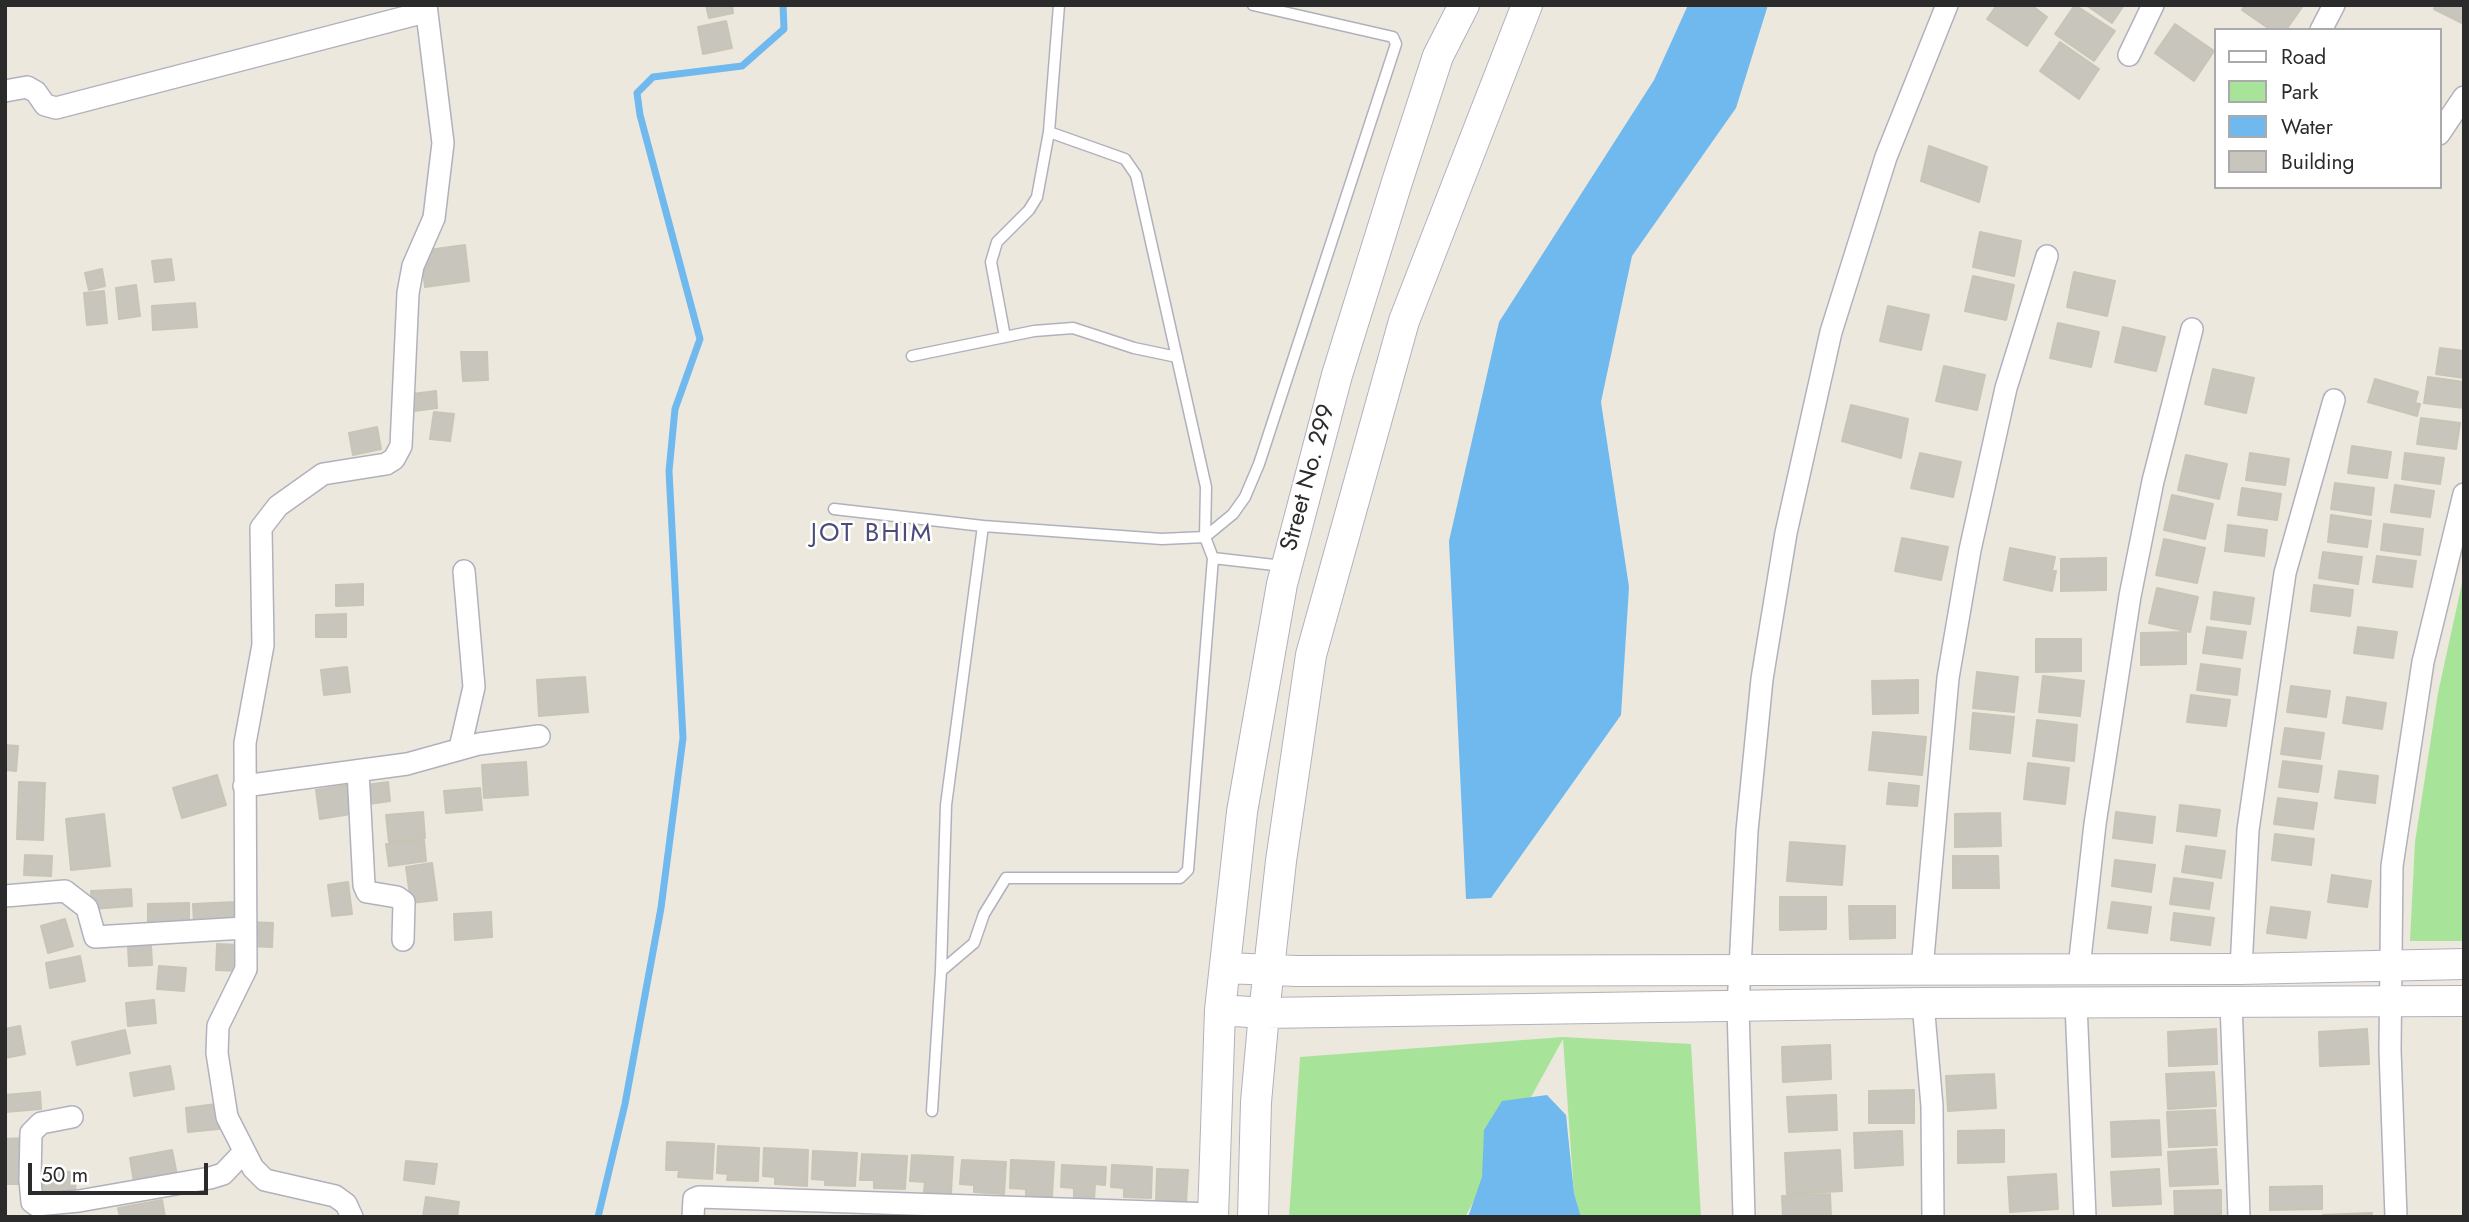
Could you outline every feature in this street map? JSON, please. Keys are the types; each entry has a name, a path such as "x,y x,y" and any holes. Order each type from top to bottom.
{"street":[{"name":"Street No. 299","path":"1213,1215 1220,1010 1242,812 1286,566 1337,375 1397,182 1438,56 1464,5"},
{"path":"1253,1217 1256,1102 1264,1013 1281,861 1311,655 1404,321 1527,5"},
{"path":"1744,1217 1738,1007 1747,831 1762,679 1786,533 1831,332 1886,157 1947,5"},
{"path":"2129,55 2153,5"},
{"path":"2322,28 2334,5"},
{"path":"5,91 27,87 45,105 56,108 426,9 443,143 434,218 413,267 408,293 401,446 394,459 386,464 323,474 278,506 261,527 263,645 260,676 248,720 244,786 246,968 218,1026 217,1053 227,1117 244,1152 265,1181 335,1196 346,1204 352,1217"},
{"path":"2441,131 2464,97"},
{"path":"1922,969 1948,678 1970,550 2006,388 2048,256"},
{"path":"2079,968 2095,824 2130,596 2153,481 2192,329"},
{"path":"2241,969 2248,830 2285,573 2334,400"},
{"path":"2396,1217 2390,965 2392,866 2423,662 2464,494"},
{"path":"460,748 474,687 464,571"},
{"path":"244,786 407,764 460,748 539,736"},
{"path":"358,771 364,885 367,892 397,897 404,902 402,940"},
{"path":"5,896 65,891 87,908 95,937 244,928"},
{"path":"1226,968 2241,969 2464,964"},
{"path":"1220,1010 1264,1013 1923,1003 2464,1001"},
{"path":"1923,1003 1932,1106 1933,1217"},
{"path":"2231,1003 2239,1217"},
{"path":"2076,1004 2085,1217"},
{"path":"72,1117 41,1123 31,1133 30,1211 210,1178 231,1168 244,1152"},
{"path":"693,1217 694,1199 699,1196 818,1209 1213,1215"}],"lane":[{"path":"1005,337 990,262 997,243 1037,197 1049,132 1059,5"},
{"path":"834,509 983,526 1162,539 1205,537 1233,514 1245,497 1259,464 1396,44 1393,37 1253,5"},
{"path":"941,971 974,943 985,914 1006,878 1180,877 1188,870 1213,558 1205,537 1206,486 1136,175 1125,159 1049,132"},
{"path":"912,356 1005,337 1073,328 1134,348 1177,357"},
{"path":"932,1111 941,971 946,805 983,526"},
{"path":"1213,558 1286,566"}],"green space":[{"path":"2464,574 2464,941 2410,941 2415,842 2438,693"},
{"path":"1563,1037 1691,1044 1701,1217 1581,1217 1574,1193 1563,1039 1465,1217 1289,1217 1300,1057"}],"water":[{"path":"1688,5 1768,5 1736,108 1632,256 1601,402 1629,587 1621,715 1491,898 1466,899 1449,541 1499,322 1654,80"},
{"path":"1547,1095 1566,1115 1574,1193 1581,1217 1468,1217 1482,1177 1484,1130 1502,1101"}],"building":[{"path":"706,5 732,5 733,13 709,18"},
{"path":"1997,5 2031,5 2047,17 2027,46 1987,19"},
{"path":"2075,5 2115,31 2094,61 2055,34"},
{"path":"2086,5 2124,5 2112,23"},
{"path":"2245,5 2302,7 2287,28 2268,28 2242,10"},
{"path":"2436,5 2464,5 2464,24 2434,9"},
{"path":"726,21 732,48 703,54 698,27"},
{"path":"2175,24 2214,51 2194,81 2155,53"},
{"path":"2060,42 2099,69 2079,99 2040,71"},
{"path":"1929,146 1987,167 1979,202 1921,181"},
{"path":"1980,232 2021,241 2014,276 1973,267"},
{"path":"465,245 469,281 425,287 421,251"},
{"path":"171,259 174,280 155,282 152,261"},
{"path":"102,269 105,286 89,290 85,273"},
{"path":"2074,272 2115,281 2107,316 2067,307"},
{"path":"1973,276 2014,285 2006,320 1965,311"},
{"path":"136,285 140,316 119,319 116,288"},
{"path":"104,291 107,323 87,325 84,293"},
{"path":"195,303 197,327 153,330 152,306"},
{"path":"1888,306 1929,315 1921,350 1880,341"},
{"path":"2058,323 2099,332 2091,367 2050,358"},
{"path":"2123,327 2165,337 2156,371 2115,362"},
{"path":"2440,348 2464,351 2464,378 2436,374"},
{"path":"461,352 487,352 488,380 463,381"},
{"path":"1944,366 1985,375 1977,410 1936,401"},
{"path":"2213,369 2254,378 2246,413 2205,404"},
{"path":"2428,377 2464,382 2464,408 2424,403"},
{"path":"2375,379 2418,392 2415,403 2420,404 2417,416 2368,402"},
{"path":"436,391 437,408 414,411 412,394"},
{"path":"1851,405 1908,419 1901,458 1842,441"},
{"path":"434,412 454,414 450,441 430,439"},
{"path":"2421,418 2460,423 2456,449 2417,444"},
{"path":"377,427 381,449 353,455 349,433"},
{"path":"2352,446 2391,452 2387,478 2348,473"},
{"path":"1920,453 1961,462 1953,497 1911,488"},
{"path":"2250,453 2289,459 2285,485 2246,480"},
{"path":"2405,453 2444,458 2440,484 2402,479"},
{"path":"2186,455 2227,464 2219,499 2178,490"},
{"path":"2335,483 2374,488 2371,515 2331,509"},
{"path":"2395,485 2434,491 2430,517 2391,512"},
{"path":"2242,488 2281,494 2277,520 2238,515"},
{"path":"2172,495 2213,504 2205,539 2164,530"},
{"path":"2331,515 2371,521 2367,547 2328,542"},
{"path":"2384,524 2423,529 2420,555 2381,550"},
{"path":"2228,525 2267,530 2264,556 2225,551"},
{"path":"1902,538 1948,547 1941,580 1895,571"},
{"path":"2164,539 2205,548 2197,583 2156,575"},
{"path":"2010,548 2055,557 2052,571 2056,571 2052,591 2004,580"},
{"path":"2323,552 2362,557 2358,584 2319,578"},
{"path":"2377,556 2416,561 2412,587 2373,582"},
{"path":"2106,558 2106,590 2061,591 2061,559"},
{"path":"363,584 363,605 336,606 336,585"},
{"path":"2314,585 2353,590 2350,616 2311,611"},
{"path":"2157,588 2198,597 2190,632 2149,623"},
{"path":"2214,592 2254,598 2250,624 2211,619"},
{"path":"346,614 346,637 316,637 316,615"},
{"path":"2207,627 2246,632 2242,658 2203,653"},
{"path":"2358,627 2397,632 2393,658 2354,653"},
{"path":"2186,632 2186,664 2141,665 2141,633"},
{"path":"2036,639 2081,639 2081,671 2036,672"},
{"path":"2201,664 2240,669 2237,695 2197,690"},
{"path":"347,667 350,692 324,695 321,670"},
{"path":"1977,672 2018,677 2014,712 1973,708"},
{"path":"2043,676 2084,681 2080,716 2039,712"},
{"path":"585,677 588,712 539,716 537,680"},
{"path":"1918,680 1918,713 1873,714 1872,681"},
{"path":"2291,686 2330,691 2326,717 2287,712"},
{"path":"2191,695 2230,700 2226,726 2187,722"},
{"path":"2347,697 2386,703 2382,729 2343,723"},
{"path":"1973,713 2014,717 2010,753 1970,749"},
{"path":"2037,720 2077,725 2074,761 2033,756"},
{"path":"2285,728 2324,733 2320,759 2281,754"},
{"path":"1873,732 1926,737 1922,775 1869,770"},
{"path":"5,745 18,746 16,771 5,770"},
{"path":"2283,761 2322,766 2318,792 2279,787"},
{"path":"526,762 528,795 484,798 482,765"},
{"path":"2028,763 2069,768 2065,804 2024,799"},
{"path":"2339,771 2378,776 2375,803 2335,798"},
{"path":"217,775 226,805 182,818 173,788"},
{"path":"19,782 45,783 43,840 17,839"},
{"path":"388,782 390,801 369,804 366,785"},
{"path":"1889,783 1919,786 1917,806 1887,804"},
{"path":"353,784 357,813 320,819 316,790"},
{"path":"480,788 482,810 446,813 444,791"},
{"path":"2278,798 2317,803 2313,829 2274,824"},
{"path":"2180,805 2220,810 2216,836 2177,831"},
{"path":"423,812 425,838 389,842 386,815"},
{"path":"2116,812 2155,817 2152,843 2113,838"},
{"path":"2000,813 2001,846 1955,847 1955,814"},
{"path":"104,814 110,866 71,870 66,819"},
{"path":"2275,834 2314,839 2311,865 2272,860"},
{"path":"424,840 426,861 389,866 386,844"},
{"path":"1790,842 1845,846 1842,885 1787,881"},
{"path":"2186,846 2225,851 2221,878 2182,872"},
{"path":"25,855 52,856 51,876 24,875"},
{"path":"1953,856 1998,856 1999,888 1953,888"},
{"path":"2115,860 2155,865 2151,892 2112,886"},
{"path":"432,863 437,900 411,903 406,867"},
{"path":"2332,875 2371,881 2367,907 2328,902"},
{"path":"2174,878 2213,883 2209,909 2170,904"},
{"path":"348,882 352,914 332,916 328,885"},
{"path":"131,889 132,906 92,909 91,891"},
{"path":"1780,897 1826,897 1826,929 1780,930"},
{"path":"235,902 237,923 194,925 193,904"},
{"path":"2112,902 2151,907 2147,933 2108,928"},
{"path":"189,903 189,925 148,926 148,904"},
{"path":"1849,906 1895,906 1895,938 1850,939"},
{"path":"2271,907 2310,912 2306,938 2267,933"},
{"path":"491,912 492,937 455,940 454,914"},
{"path":"2174,913 2214,918 2210,945 2171,940"},
{"path":"65,919 73,946 48,953 41,926"},
{"path":"248,922 273,923 272,947 247,946"},
{"path":"217,944 240,945 239,971 216,970"},
{"path":"151,945 152,965 129,966 128,946"},
{"path":"80,956 85,981 50,988 46,963"},
{"path":"159,966 186,968 184,991 157,989"},
{"path":"154,1000 156,1023 128,1026 126,1003"},
{"path":"20,1026 25,1054 5,1058 5,1029"},
{"path":"2216,1029 2217,1064 2169,1066 2168,1032"},
{"path":"2367,1029 2369,1064 2320,1066 2319,1032"},
{"path":"125,1030 130,1053 77,1065 72,1042"},
{"path":"1830,1045 1831,1079 1783,1082 1782,1047"},
{"path":"170,1066 174,1089 134,1096 130,1073"},
{"path":"2214,1072 2216,1106 2168,1109 2166,1074"},
{"path":"1994,1074 1996,1108 1948,1111 1946,1076"},
{"path":"1914,1090 1914,1123 1869,1123 1869,1091"},
{"path":"40,1092 41,1109 5,1112 5,1095"},
{"path":"1836,1095 1837,1130 1789,1132 1787,1097"},
{"path":"216,1104 219,1129 188,1132 186,1108"},
{"path":"2215,1110 2217,1145 2169,1147 2167,1112"},
{"path":"2159,1120 2161,1155 2112,1157 2111,1122"},
{"path":"2004,1130 2004,1162 1958,1163 1958,1131"},
{"path":"1902,1131 1903,1165 1855,1168 1854,1133"},
{"path":"25,1138 26,1184 5,1184 5,1139"},
{"path":"667,1142 714,1144 712,1179 678,1177 679,1170 666,1170"},
{"path":"718,1146 759,1148 758,1181 727,1180 728,1174 717,1173"},
{"path":"764,1148 808,1150 807,1186 775,1184 775,1177 763,1176"},
{"path":"2216,1149 2218,1184 2170,1186 2168,1152"},
{"path":"172,1150 178,1180 135,1188 130,1158"},
{"path":"1840,1150 1842,1191 1787,1194 1785,1153"},
{"path":"813,1151 857,1153 855,1186 825,1185 825,1180 812,1179"},
{"path":"862,1154 907,1156 905,1189 874,1188 874,1180 860,1180"},
{"path":"912,1155 953,1157 951,1193 924,1192 925,1182 910,1181"},
{"path":"962,1160 1006,1162 1004,1194 974,1192 974,1185 960,1184"},
{"path":"1011,1160 1054,1162 1052,1196 1026,1196 1026,1189 1010,1188"},
{"path":"406,1161 437,1164 434,1184 404,1180"},
{"path":"1062,1165 1106,1167 1105,1185 1095,1184 1094,1201 1074,1200 1074,1188 1061,1187"},
{"path":"1112,1165 1152,1167 1151,1198 1124,1197 1124,1188 1111,1187"},
{"path":"41,1169 77,1173 74,1198 38,1193"},
{"path":"1157,1169 1188,1170 1186,1203 1156,1202"},
{"path":"2159,1169 2161,1204 2113,1206 2111,1172"},
{"path":"2056,1174 2058,1209 2010,1212 2008,1177"},
{"path":"2322,1186 2322,1209 2270,1210 2270,1187"},
{"path":"2221,1190 2221,1215 2175,1216 2174,1191"},
{"path":"1830,1194 1831,1217 1783,1217 1782,1196"},
{"path":"426,1197 459,1202 457,1217 423,1217"},
{"path":"162,1200 165,1217 120,1217 118,1208"},
{"path":"2372,1213 2372,1217 2323,1215"}],"waterway":[{"path":"598,1217 625,1104 661,908 683,738 669,471 675,409 700,339 640,115 637,93 653,77 742,66 784,29 783,5"}],"district":[{"name":"JOT BHIM","path":"872,535"}]}
